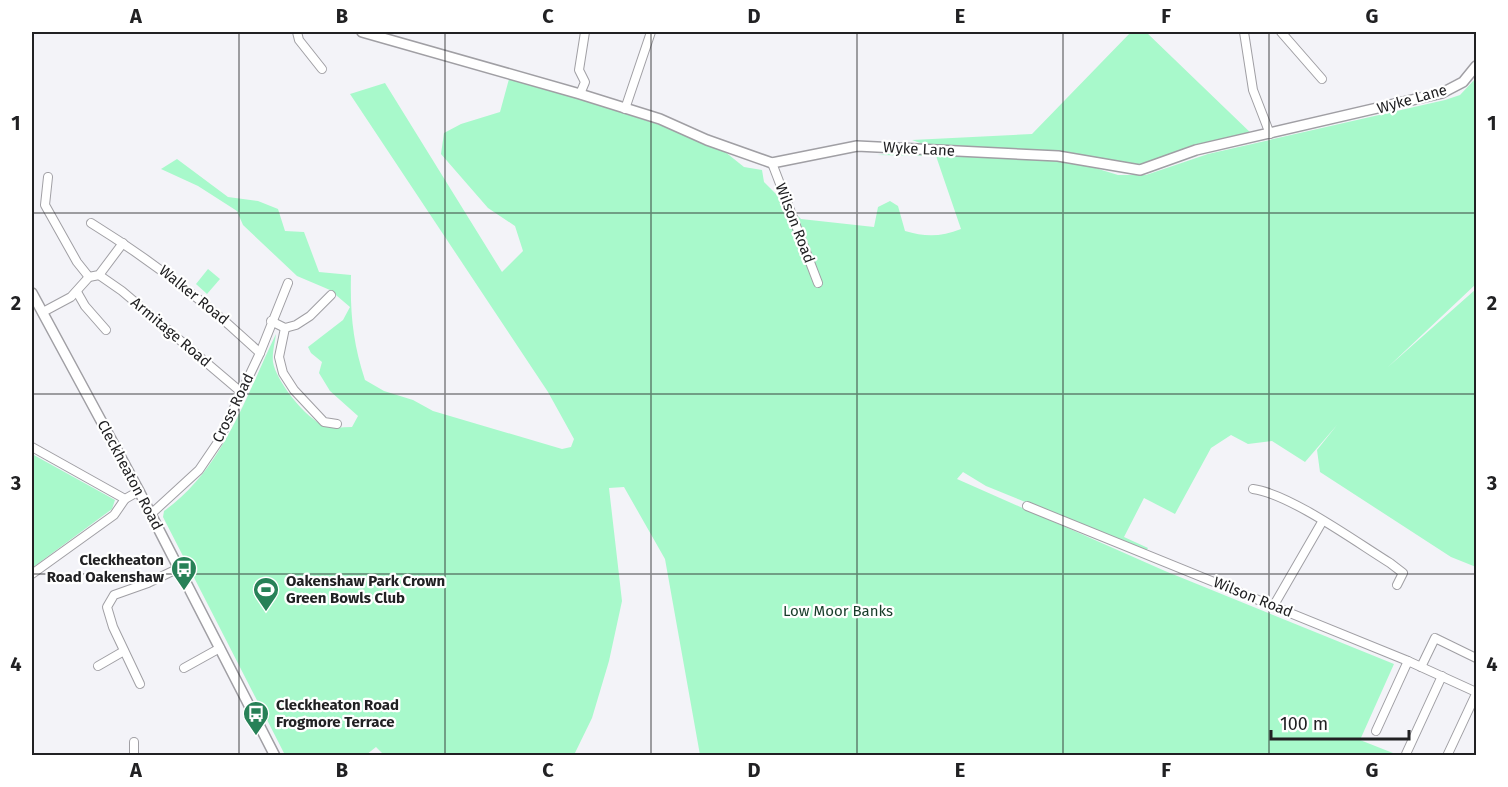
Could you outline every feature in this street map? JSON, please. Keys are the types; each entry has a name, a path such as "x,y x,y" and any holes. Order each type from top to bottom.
{"street":[{"path":"297,32 299,40 322,69"},
{"path":"362,32 580,94 772,163"},
{"path":"580,94 585,81 579,70 585,32"},
{"path":"626,109 651,32"},
{"path":"1244,32 1252,90 1270,134"},
{"path":"1281,32 1322,79"},
{"name":"Wyke Lane","path":"772,163 857,146 1058,156 1140,170 1196,150 1442,93 1463,82 1476,66"},
{"name":"Wilson Road","path":"772,163 818,283"},
{"path":"48,177 45,205 77,262 89,277"},
{"name":"Walker Road","path":"91,223 155,263 211,307 260,353"},
{"path":"43,312 77,292 89,277 99,275 123,243"},
{"name":"Armitage Road","path":"99,275 122,291 241,392"},
{"name":"Cross Road","path":"151,514 199,470 218,442 260,353 288,283"},
{"path":"77,292 85,306 106,330"},
{"name":"Cleckheaton Road","path":"32,293 139,491 275,756"},
{"path":"271,321 285,328 296,325 310,316 331,295"},
{"path":"285,328 279,357 283,373 294,390 324,422 337,424"},
{"path":"32,447 125,499"},
{"path":"1253,489 1269,492 1403,573 1397,585"},
{"path":"32,574 114,515 125,499 139,491"},
{"name":"Wilson Road","path":"1027,506 1274,605 1408,661 1476,693"},
{"path":"1274,605 1322,522"},
{"path":"140,684 107,607 114,595 148,583 179,568"},
{"path":"1421,667 1434,638 1457,646 1476,658"},
{"path":"184,669 220,648"},
{"path":"98,666 124,651"},
{"path":"1376,731 1408,661"},
{"path":"1406,754 1416,728 1442,676"},
{"path":"1447,756 1476,693"},
{"path":"134,742 134,756"}],"green space":[{"name":"Low Moor Banks","path":"1131,32 1146,32 1255,137 1140,170 1069,160 1118,175 1146,175 1208,154 1445,100 1460,95 1476,78 1476,284 1388,367 1476,289 1476,567 1451,557 1320,472 1317,450 1337,425 1305,462 1272,441 1248,444 1231,435 1211,448 1175,514 1144,498 1124,537 1148,548 1146,551 986,486 963,472 957,479 1165,571 1394,664 1360,740 1398,755 700,755 665,559 624,487 609,488 622,601 609,661 592,718 574,755 385,756 376,747 366,755 285,755 163,517 164,511 185,494 217,453 243,406 276,334 273,351 275,370 301,408 325,426 352,427 358,416 330,391 319,373 322,362 311,353 308,347 343,320 350,307 330,290 297,276 243,225 237,211 198,186 161,169 177,159 228,197 258,201 278,209 285,231 304,232 319,272 351,275 353,328 365,380 384,391 413,400 433,411 562,449 571,447 574,439 548,392 350,94 385,83 502,272 523,251 515,226 488,208 441,154 444,133 461,124 500,112 509,79 550,89 669,128 724,151 744,167 762,170 764,182 801,219 874,227 878,207 890,201 898,206 905,231 933,235 947,234 961,229 936,156 877,155 940,150 912,140 1032,134"},
{"path":"208,269 220,279 207,294 196,284"},
{"path":"32,454 115,500 112,509 32,568"}],"place":[{"name":"Cleckheaton Road Oakenshaw","path":"184,592"},
{"name":"Oakenshaw Park Crown Green Bowls Club","path":"266,613"},
{"name":"Cleckheaton Road Frogmore Terrace","path":"256,737"}]}
